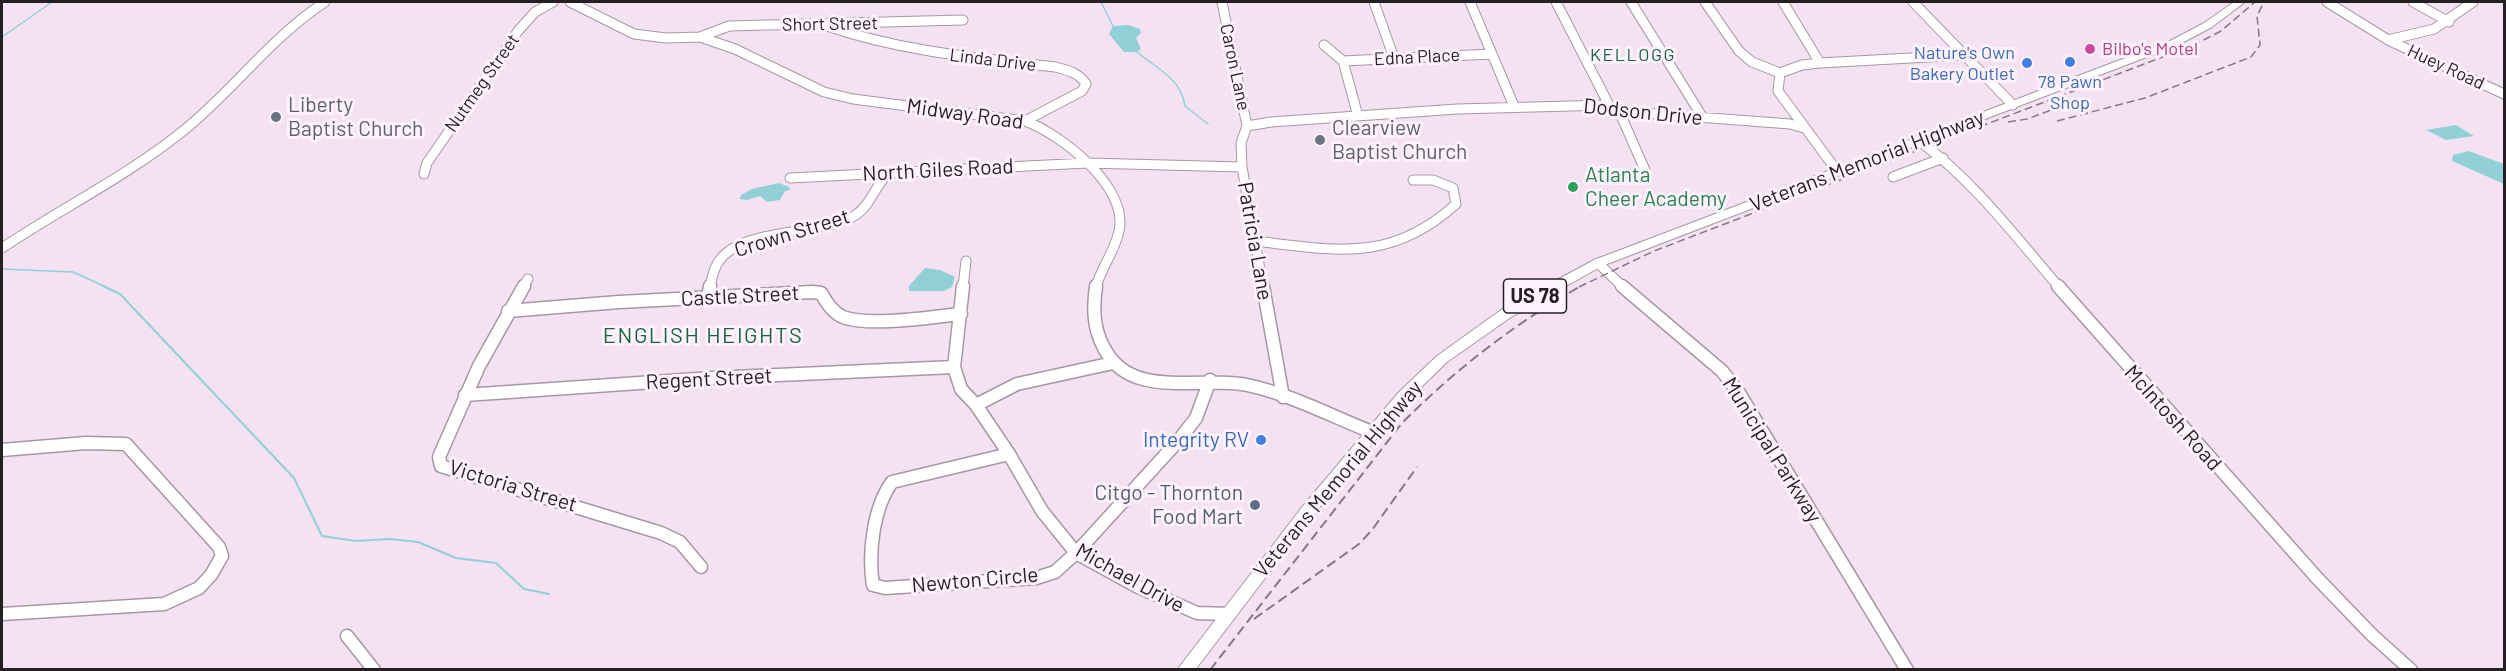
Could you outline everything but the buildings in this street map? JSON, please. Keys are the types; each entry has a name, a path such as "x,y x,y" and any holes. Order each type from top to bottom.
{"main road":[{"name":"Veterans Memorial Highway","path":"1185,669 1303,516 1372,432 1423,376 1482,329 1545,290 1598,263 2179,41 2216,20 2240,2"}],"street":[{"path":"2,248 135,165 182,132 218,100 276,38 303,15 325,2"},
{"name":"Nutmeg Street","path":"424,174 427,163 518,31 535,12 553,2"},
{"name":"Midway Road","path":"570,2 585,4 634,34 666,38 700,37 735,49 824,92 853,99 1025,121 1053,135 1100,175 1117,201 1121,214 1122,227 1118,241 1092,293 1092,316 1099,339 1113,363"},
{"name":"Caron Lane","path":"1222,2 1247,126 1241,143 1242,167"},
{"path":"1374,2 1394,58"},
{"path":"1470,2 1514,106"},
{"path":"1556,2 1609,105"},
{"path":"1631,2 1703,118"},
{"path":"1705,2 1739,51 1752,62 1780,73 1802,65 1820,63 1965,56"},
{"path":"1783,2 1794,16 1802,36 1820,63"},
{"path":"1913,2 2013,105"},
{"name":"Huey Road","path":"2327,2 2347,17 2387,40 2505,94"},
{"path":"2413,2 2449,22"},
{"path":"2387,40 2432,31 2449,22 2473,2"},
{"name":"Short Street","path":"700,37 729,26 963,20"},
{"name":"Linda Drive","path":"824,25 856,38 889,46 1055,67 1074,72 1083,78 1086,84 1082,91 1025,121"},
{"path":"1324,45 1343,61 1358,116"},
{"name":"Edna Place","path":"1343,61 1492,54"},
{"path":"1780,73 1778,91 1837,171"},
{"name":"Dodson Drive","path":"1247,126 1274,122 1514,106 1609,105 1619,111 1790,124 1804,128"},
{"path":"1619,111 1645,170"},
{"name":"McIntosh Road","path":"1918,140 1943,158 1997,215 2107,344 2317,579 2372,635 2411,669"},
{"path":"1893,177 1943,158"},
{"name":"Patricia Lane","path":"1087,163 1242,167 1283,397"},
{"name":"North Giles Road","path":"790,178 1087,163"},
{"name":"Crown Street","path":"708,298 716,265 732,248 846,220 867,205 883,177 888,173"},
{"path":"1254,241 1312,247 1377,246 1399,242 1446,214 1456,204 1453,188 1424,178 1413,180"},
{"path":"954,367 966,261"},
{"name":"Municipal Parkway","path":"1598,263 1633,297 1722,371 1745,403 1907,669"},
{"name":"Victoria Street","path":"528,279 508,311 465,395 439,457 441,466 662,533 680,542 701,567"},
{"name":"Castle Street","path":"508,311 620,302 812,292 821,293 835,312 843,318 861,320 961,314"},
{"path":"976,405 1017,384 1113,363 1142,380 1160,383 1210,380 1262,389 1372,432"},
{"name":"Regent Street","path":"465,395 700,379 954,367"},
{"name":"Michael Drive","path":"954,367 961,389 976,405 1009,454 1042,511 1076,553 1138,586 1197,613 1228,614"},
{"name":"Newton Circle","path":"1009,454 892,482 884,492 881,506 870,574 873,585 885,588 1036,578 1055,572 1076,553 1179,440 1196,418 1210,380"},
{"path":"2,450 86,443 126,444 219,547 222,556 214,573 202,586 188,596 164,604 2,614"},
{"path":"347,636 374,669"}],"water":[{"path":"1128,25 1140,29 1141,33 1136,38 1141,49 1137,52 1124,52 1109,34 1113,26"},
{"path":"2456,125 2474,136 2446,140 2426,130"},
{"path":"2469,151 2504,164 2504,184 2452,161 2453,155"},
{"path":"779,183 789,187 790,190 785,191 780,200 767,202 760,196 747,200 740,199 741,195 752,189"},
{"path":"925,268 940,270 955,277 952,287 944,291 909,291 909,286"}],"waterway":[{"path":"2,37 52,2"},
{"path":"1101,2 1113,26"},
{"path":"1137,52 1173,81 1183,96 1185,106 1208,124"},
{"path":"2,269 73,272 106,287"},
{"path":"103,286 120,294 294,478 322,536 356,541 389,539 418,542 456,558 496,563 524,589 549,594"}],"railway":[{"path":"1581,286 1654,251 2194,45 2221,31 2255,2"},
{"path":"2057,121 2145,98 2251,57 2260,45 2257,16 2264,2"},
{"path":"2008,122 2027,119 2081,99"},
{"path":"1210,670 1402,423 1443,384 1487,348 1532,316 1581,286"},
{"path":"1254,619 1359,544 1372,530 1417,467"}],"place":[{"name":"Bilbo's Motel","path":"2090,49"},
{"name":"78 Pawn Shop","path":"2070,62"},
{"name":"Nature's Own Bakery Outlet","path":"2027,63"},
{"name":"Liberty Baptist Church","path":"276,117"},
{"name":"Clearview Baptist Church","path":"1320,140"},
{"name":"Atlanta Cheer Academy","path":"1573,187"},
{"name":"Integrity RV","path":"1261,440"},
{"name":"Citgo - Thornton Food Mart","path":"1255,505"}],"district":[{"name":"KELLOGG","path":"1633,55"},
{"name":"ENGLISH HEIGHTS","path":"703,336"}]}
